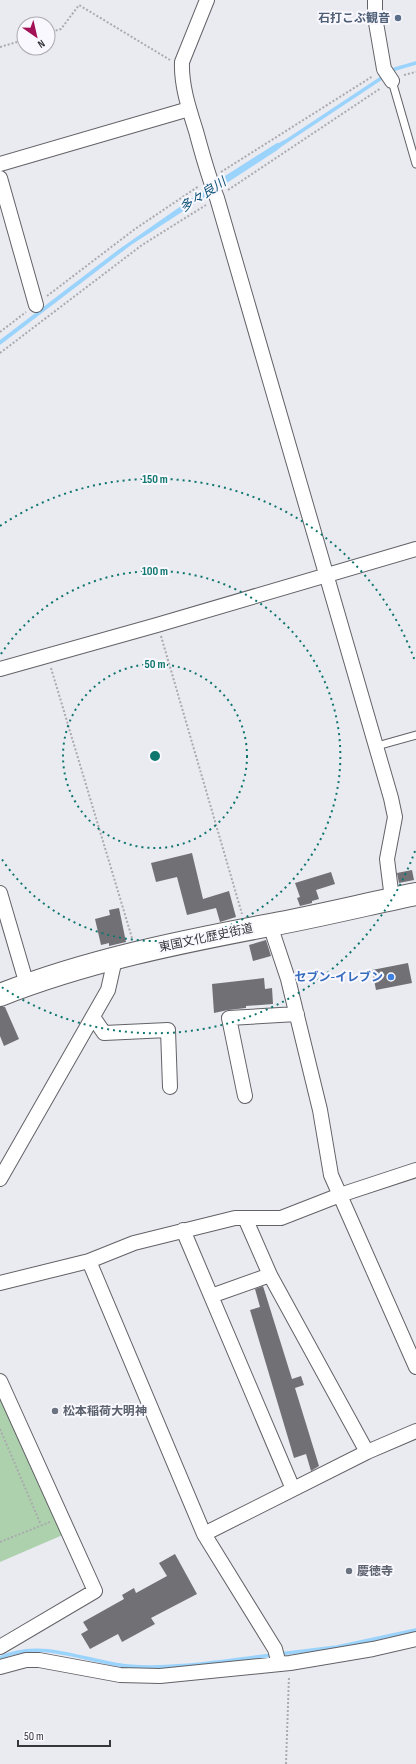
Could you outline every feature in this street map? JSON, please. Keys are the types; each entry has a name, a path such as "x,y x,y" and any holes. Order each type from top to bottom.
{"highway":[{"name":"東国文化歴史街道","path":"0,995 27,984 115,959 246,929 416,894"}],"street":[{"path":"207,0 182,62 189,109 221,213 391,798 395,817 387,858 392,899"},
{"path":"375,0 375,17 384,69 392,81"},
{"path":"0,164 189,109"},
{"path":"0,178 36,305"},
{"path":"0,669 157,625 416,549"},
{"path":"0,893 27,984"},
{"path":"270,925 288,979 297,1014 320,1110 331,1175 416,1367"},
{"path":"0,1179 108,990 115,959"},
{"path":"245,1096 229,1018 297,1014"},
{"path":"93,1017 104,1033 168,1030 170,1087"},
{"path":"0,1283 89,1261 134,1243 183,1230 235,1218 281,1218 340,1195 416,1170"},
{"path":"245,1218 270,1275 368,1452"},
{"path":"183,1230 293,1489"},
{"path":"89,1261 204,1534 284,1664"},
{"path":"211,1296 270,1275"},
{"path":"0,1381 95,1591 0,1647"},
{"path":"204,1534 368,1452 416,1431"},
{"path":"0,1667 26,1660 39,1660 120,1675 160,1676 284,1664 416,1640"}],"lane":[{"path":"392,81 416,164"},
{"path":"377,746 416,735"}],"path":[{"path":"56,31 61,29 79,5 182,67"},
{"path":"0,47 16,42"},
{"path":"0,332 130,232 210,179 384,69"},
{"path":"157,625 246,929"},
{"path":"48,655 136,954"},
{"path":"0,1429 41,1525"},
{"path":"0,1542 52,1521"},
{"path":"284,1664 286,1764"}],"green space":[{"path":"0,1390 65,1534 0,1562"}],"water":[{"path":"284,140 286,143 276,151 131,245 0,345 0,340 118,250 214,183"}],"building":[{"path":"192,853 203,899 229,891 236,917 220,922 216,908 187,915 177,877 156,882 151,863"},
{"path":"412,870 414,880 399,883 397,873"},
{"path":"331,872 335,884 316,890 319,899 312,901 312,903 300,906 297,898 300,897 295,883"},
{"path":"119,908 126,942 109,946 109,943 101,945 95,919 110,915 109,910"},
{"path":"266,940 271,956 253,961 249,945"},
{"path":"408,963 412,983 376,990 372,970"},
{"path":"264,978 265,989 272,988 273,1004 246,1006 246,1008 214,1013 212,984"},
{"path":"0,1007 5,1007 19,1039 4,1046 0,1036"},
{"path":"263,1286 292,1379 301,1376 304,1385 295,1388 319,1466 311,1471 306,1454 294,1458 250,1310 260,1307 255,1289"},
{"path":"175,1554 197,1594 151,1618 155,1624 122,1642 118,1634 90,1649 81,1634 88,1630 83,1622 124,1599 122,1595 134,1588 136,1593 167,1576 159,1563"}],"waterway":[{"name":"多々良川","path":"391,72 395,69 416,63"},
{"name":"多々良川","path":"282,144 386,75"},
{"path":"279,1654 337,1647 416,1630"},
{"path":"0,1658 15,1652 31,1650 63,1653 112,1664 164,1667 273,1655"}],"place":[{"name":"石打こぶ観音","path":"398,18"},
{"name":"セブン-イレブン","path":"391,977"},
{"name":"松本稲荷大明神","path":"55,1411"},
{"name":"慶徳寺","path":"349,1571"}]}
